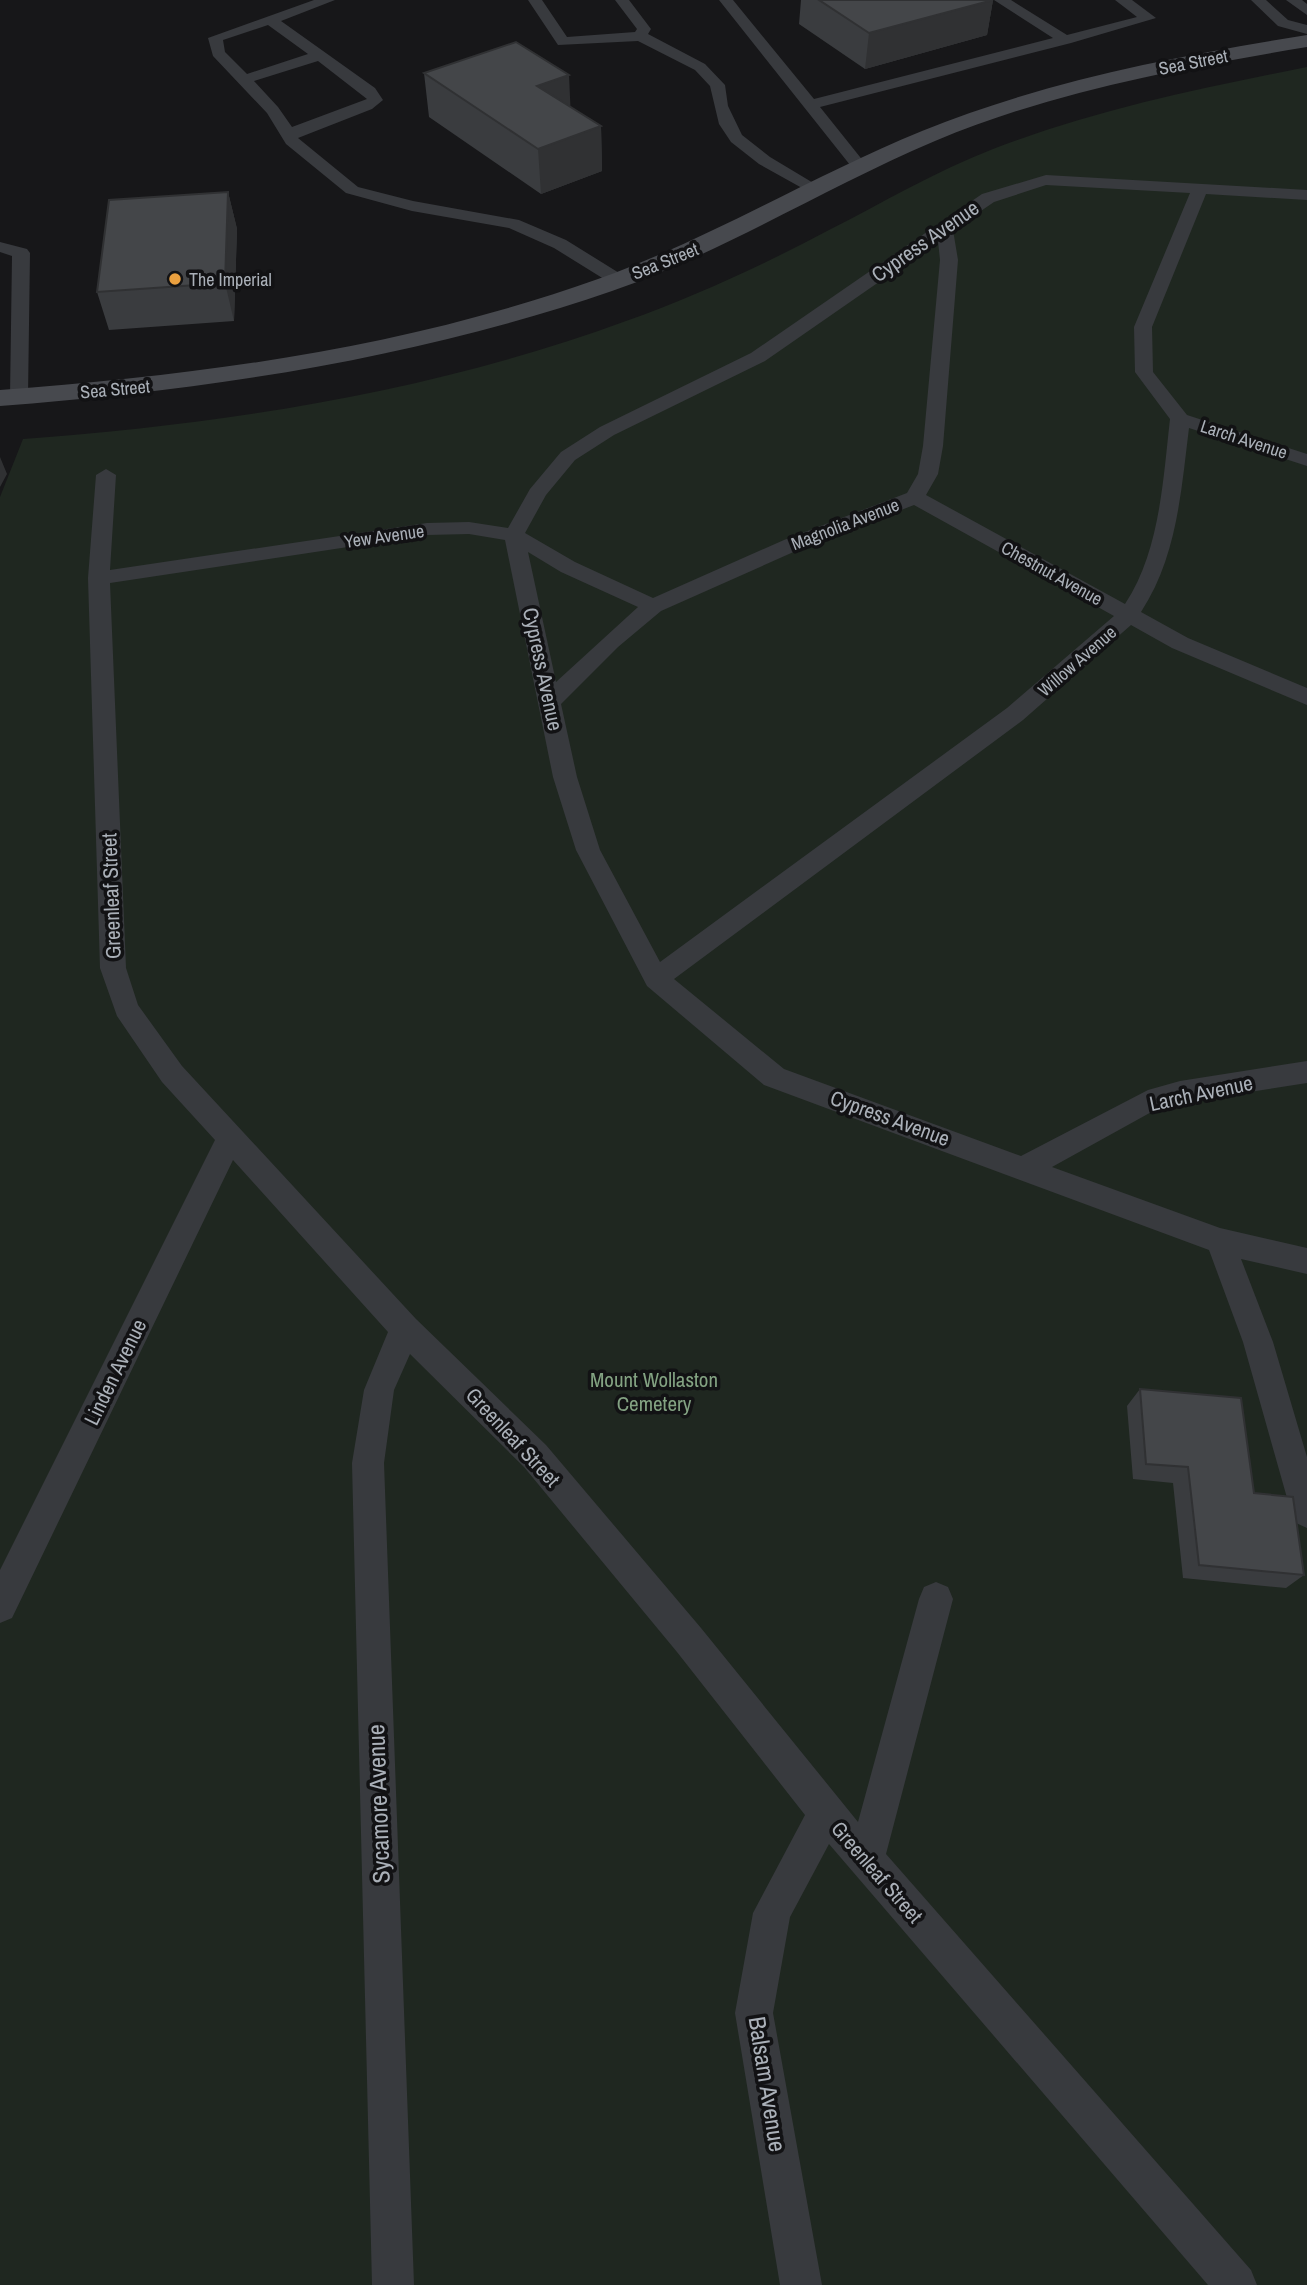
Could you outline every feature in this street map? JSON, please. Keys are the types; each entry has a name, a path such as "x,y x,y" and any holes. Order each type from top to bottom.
{"main road":[{"name":"Sea Street","path":"10,397 181,383 325,360 508,317 618,280 735,232 860,167 1003,109 1153,70 1307,41"}],"lane":[{"path":"328,0 215,37 218,53 273,110 292,141 352,190 412,206 513,224 561,244 618,280"},
{"path":"535,0 563,42 640,36 700,67 717,85 718,109 737,143 817,190"},
{"path":"622,0 644,29 640,36"},
{"path":"726,0 860,167"},
{"path":"1001,0 1066,40"},
{"path":"810,105 1149,18 1122,0"},
{"path":"1258,0 1283,23 1307,30"},
{"path":"1293,0 1307,11"},
{"path":"269,19 370,91 375,100 368,106 288,134"},
{"path":"243,80 320,55"},
{"name":"Cypress Avenue","path":"1307,195 1038,181 988,198 758,357 723,377 607,431 568,456 537,493 514,535 565,778 588,850 656,979 774,1077 1026,1167 1220,1241 1307,1261"},
{"path":"1180,419 1144,372 1143,327 1200,189"},
{"name":"Magnolia Avenue","path":"551,702 610,642 653,606 791,545 915,497 928,474 933,446 948,260 944,227"},
{"path":"0,247 21,253 9,305 10,397"},
{"name":"Larch Avenue","path":"1180,419 1307,460"},
{"name":"Willow Avenue","path":"656,979 1016,715 1129,616 1145,590 1160,548 1170,504 1180,419"},
{"name":"Greenleaf Street","path":"106,475 100,579 113,968 126,1009 172,1074 230,1138 405,1329 535,1456 689,1640 826,1813 1236,2285"},
{"name":"Chestnut Avenue","path":"915,497 1129,616 1206,654 1307,696"},
{"name":"Yew Avenue","path":"100,579 427,529 469,528 514,535 568,567 653,606"},
{"name":"Larch Avenue","path":"1026,1167 1149,1101 1180,1092 1307,1072"},
{"name":"Linden Avenue","path":"0,1606 230,1138"},
{"path":"1220,1241 1258,1342 1307,1512"},
{"name":"Sycamore Avenue","path":"393,2285 368,1463 379,1390 405,1329"},
{"path":"866,1859 936,1599"},
{"name":"Balsam Avenue","path":"802,2285 754,2013 772,1913 826,1813"}],"green space":[{"name":"Mount Wollaston Cemetery","path":"1307,67 1307,2285 0,2285 0,497 23,439 176,424 329,401 404,386 553,346 704,290 779,255 910,187 993,149 1109,111"}],"building":[{"path":"819,0 993,0 869,33"},
{"path":"516,42 569,75 537,86 601,126 538,149 424,73"},
{"path":"228,192 225,283 97,292 109,200"},
{"path":"1140,1389 1241,1398 1254,1493 1293,1497 1304,1575 1199,1565 1188,1467 1146,1464"}],"place":[{"name":"The Imperial","path":"175,279"}]}
